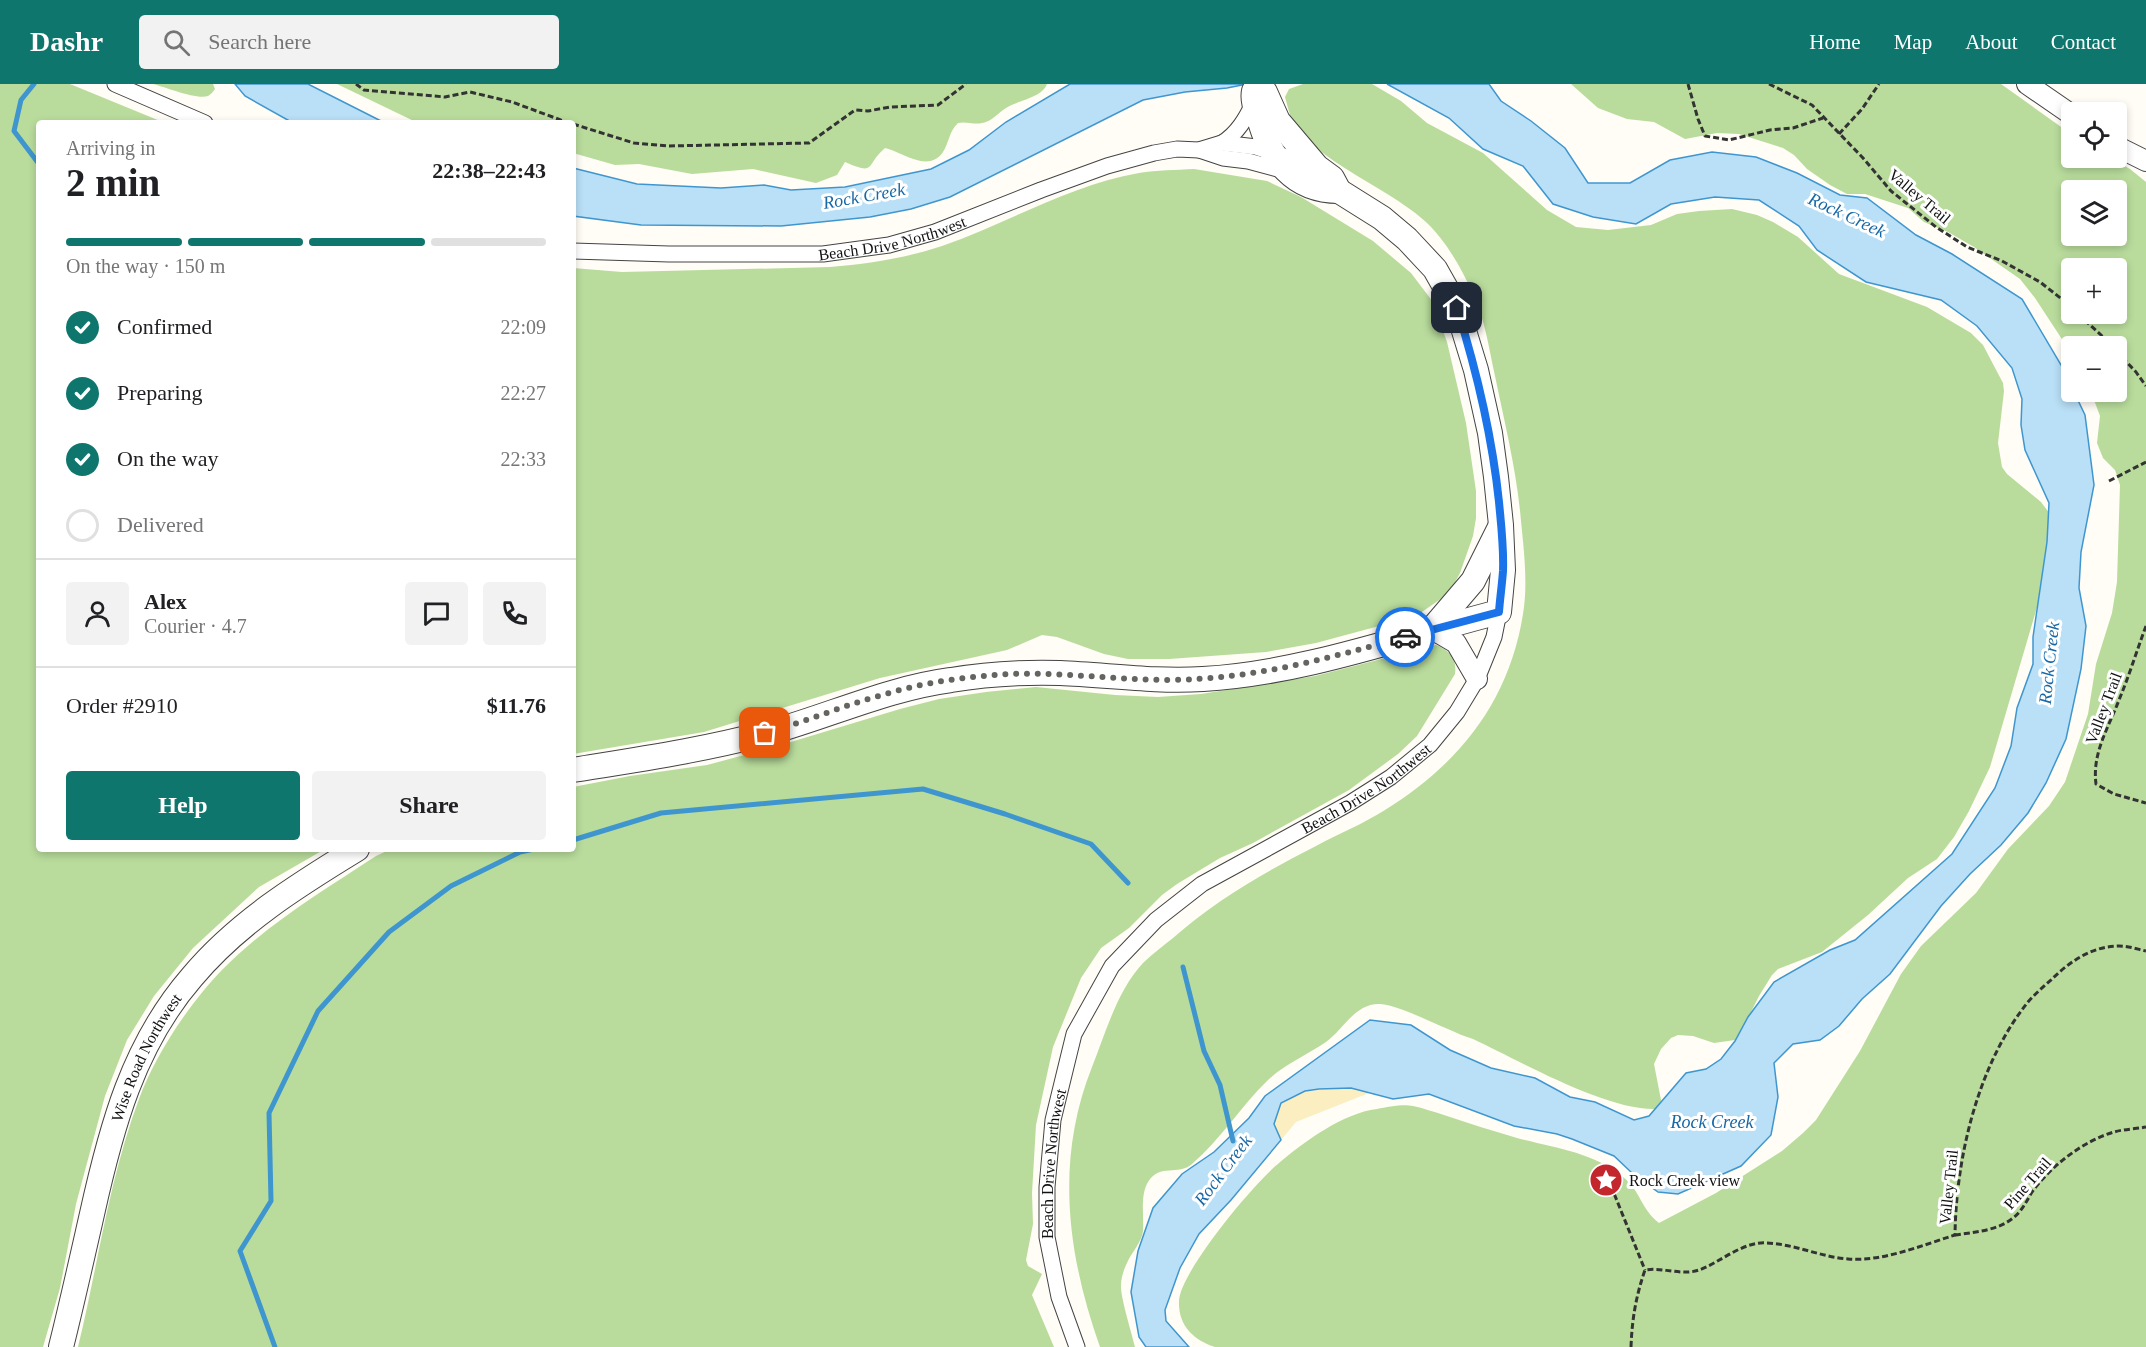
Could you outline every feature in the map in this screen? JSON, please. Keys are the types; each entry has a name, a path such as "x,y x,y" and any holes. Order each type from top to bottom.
{"street":[{"path":"115,84 198,120"},
{"path":"2027,84 2061,107"},
{"path":"1256,90 1265,92 1278,121 1317,167"},
{"path":"1222,143 1232,137 1239,127 1256,90"},
{"path":"1256,90 1270,151 1285,171"},
{"path":"1248,161 1260,158 1270,151 1275,142 1278,121"},
{"name":"Beach Drive Northwest","path":"1077,1347 1059,1297 1047,1237 1047,1187 1053,1120 1074,1034 1112,966 1156,920 1202,884 1350,803 1391,777 1430,745 1457,712 1477,679 1494,637 1499,612 1503,570 1501,525 1490,433 1476,370 1457,308 1435,269 1407,239 1382,218 1339,191 1332,178 1317,167 1242,144 1222,143 1199,150"},
{"name":"Beach Drive Northwest","path":"576,250 669,254 823,254 889,245 935,232 1107,166 1177,149 1199,150 1223,158 1248,161 1285,171 1323,191 1339,191"},
{"path":"2127,152 2146,161"},
{"path":"1432,629 1473,581 1501,525"},
{"path":"576,770 734,742 781,729 882,695 947,680 985,675 1037,673 1146,680 1237,676 1317,662 1499,612"},
{"path":"1432,629 1456,643 1477,679"},
{"name":"Wise Road Northwest","path":"62,1347 111,1132 133,1070 151,1034 183,987 223,944 285,894 352,852"}],"path":[{"path":"356,84 364,90 445,97 470,92 512,102 560,120"},
{"path":"576,126 634,143 656,146 809,143 855,110 938,105 966,84"},
{"path":"1688,84 1698,119 1706,136 1729,140 1770,130 1793,128 1823,118"},
{"name":"Valley Trail","path":"1769,84 1812,105 1891,191 1936,227 1967,247 2002,261 2040,282 2061,298"},
{"path":"1839,134 1862,109 1879,84"},
{"path":"2089,324 2102,336"},
{"path":"2127,363 2146,386"},
{"path":"2109,481 2146,462"},
{"name":"Valley Trail","path":"2146,626 2120,700 2100,744 2095,771 2096,784 2114,794 2146,803"},
{"name":"Valley Trail","path":"1645,1270 1658,1268 1672,1272 1698,1270 1736,1250 1765,1242 1849,1259 1885,1256 1955,1235 1955,1215 1965,1142 1976,1103 2002,1040 2028,1002 2057,974 2079,957 2098,949 2119,946 2146,951"},
{"name":"Pine Trail","path":"1955,1235 1996,1227 2012,1219 2058,1164 2086,1145 2113,1132 2146,1127"},
{"path":"1611,1186 1645,1270 1636,1295 1631,1347"}],"green space":[{"path":"0,84 70,84 158,120 36,120 36,852 320,852 259,887 193,948 154,996 127,1040 105,1096 76,1204 60,1288 43,1347 0,1347"},
{"path":"153,84 213,84 215,89 208,96 203,97"},
{"path":"337,84 1047,84 1040,93 1011,105 988,121 958,123 943,152 930,161 914,159 885,148 870,167 862,168 845,162 837,175 816,183 753,169 692,174 639,164 615,165 576,154 576,120 412,120"},
{"path":"1303,84 1372,84 1401,101 1427,123 1483,153 1547,210 1576,227 1608,230 1651,225 1677,214 1699,211 1732,209 1757,215 1798,237 1839,274 1927,307 1971,333 1983,345 2003,383 1998,443 2002,467 2007,474 2041,502 2050,514 2050,563 1990,767 1954,837 1937,859 1908,878 1868,915 1822,952 1778,969 1759,996 1735,1040 1714,1043 1693,1036 1678,1035 1671,1038 1661,1049 1654,1064 1661,1106 1657,1109 1637,1107 1589,1094 1473,1039 1401,1009 1380,1004 1363,1008 1326,1042 1289,1064 1268,1080 1192,1164 1181,1169 1158,1173 1148,1182 1143,1199 1142,1235 1126,1265 1121,1282 1122,1298 1135,1347 1100,1347 1080,1277 1073,1242 1070,1172 1073,1137 1080,1102 1107,1026 1126,986 1150,956 1224,899 1278,866 1377,815 1412,792 1436,772 1476,728 1493,703 1516,646 1523,614 1525,568 1517,485 1489,345 1477,304 1453,256 1427,223 1394,198 1335,162 1303,135 1292,120 1285,97 1289,89"},
{"path":"1571,84 2001,84 2061,127 2061,168 2127,167 2146,182 2146,1347 1215,1347 1194,1336 1181,1318 1179,1301 1192,1270 1204,1250 1253,1189 1300,1146 1338,1122 1364,1112 1395,1106 1413,1106 1517,1138 1586,1156 1611,1169 1629,1182 1648,1212 1659,1223 1716,1193 1782,1151 1816,1120 1860,1051 1901,974 1921,946 1976,893 2008,849 2049,806 2065,782 2088,714 2096,664 2112,613 2117,582 2120,485 2115,470 2103,458 2097,443 2100,416 2095,402 2127,402 2127,336 2061,338 2020,279 1974,247 1924,222 1908,208 1865,194 1847,194 1807,169 1794,155 1783,148 1739,134 1717,133 1685,139 1654,122 1627,119 1598,108"},
{"path":"1194,169 1267,181 1301,197 1373,241 1411,273 1433,302 1447,342 1466,423 1476,491 1473,536 1460,573 1445,596 1416,616 1316,643 1266,652 1169,659 1128,659 1104,654 1057,637 1042,635 1007,650 880,678 704,732 576,753 576,268 622,272 830,267 873,262 942,246 1088,186 1146,172"},
{"path":"1436,645 1452,656 1455,664 1455,674 1417,736 1398,754 1349,790 1253,843 1220,858 1177,884 1162,895 1129,928 1101,948 1081,978 1053,1047 1036,1125 1032,1193 1033,1224 1026,1260 1028,1266 1042,1274 1032,1295 1054,1347 78,1347 105,1222 129,1129 146,1082 174,1031 197,998 239,953 296,909 376,856 385,852 576,852 576,786 707,765 939,699 1036,687 1158,697 1201,694 1315,676"}],"sand":[{"path":"1351,1088 1369,1093 1296,1122 1281,1140 1274,1124 1281,1103 1305,1091"}],"water":[{"path":"235,84 308,84 379,120 288,120 245,96"},
{"name":"Rock Creek","path":"1070,84 1247,84 1143,100 950,197 911,209 870,217 781,226 641,225 576,216 576,169 637,184 721,188 764,185 791,190 845,187 931,169 969,150 1006,122"},
{"name":"Rock Creek","path":"1387,84 1489,84 1501,101 1565,148 1588,183 1630,183 1670,160 1712,152 1756,157 1797,173 1840,195 1867,198 1916,235 1952,254 2022,299 2061,365 2061,402 2079,402 2085,415 2094,485 2081,552 2079,588 2086,626 2081,669 2066,739 2046,783 2028,813 2001,845 1941,906 1890,974 1862,999 1839,1026 1820,1040 1793,1044 1774,1063 1778,1097 1771,1135 1741,1166 1678,1194 1658,1192 1614,1156 1557,1134 1514,1126 1429,1094 1393,1099 1351,1088 1305,1091 1281,1103 1274,1124 1281,1140 1199,1234 1180,1268 1165,1310 1166,1321 1189,1347 1146,1347 1139,1337 1131,1292 1138,1251 1153,1208 1182,1174 1214,1152 1249,1118 1265,1096 1370,1020 1411,1025 1450,1050 1491,1068 1535,1078 1570,1097 1595,1102 1634,1120 1649,1116 1686,1073 1706,1069 1721,1059 1774,982 1830,950 1855,940 1952,854 1995,788 2011,746 2017,708 2033,664 2033,637 2047,542 2049,503 2025,450 2021,425 2022,399 2012,368 1977,326 1941,300 1866,282 1817,250 1799,226 1759,200 1715,197 1671,204 1636,224 1593,217 1553,204 1523,166 1483,149 1449,118"}],"waterway":[{"path":"34,84 21,100 14,131 36,160"},
{"path":"576,839 661,813 923,789 1091,844 1128,883"},
{"path":"275,1347 240,1251 271,1201 269,1113 318,1011 389,932 451,886 520,852"},
{"path":"1183,967 1204,1051 1220,1085 1233,1141"}],"way so far":[{"path":"765,733 882,695 947,680 985,675 1037,673 1146,680 1237,676 1305,664 1405,637"}],"place":[{"name":"Rock Creek view","path":"1606,1180"}],"route":[{"path":"1405,637 1499,612 1503,570 1501,525 1490,433 1476,370 1457,308"}]}
